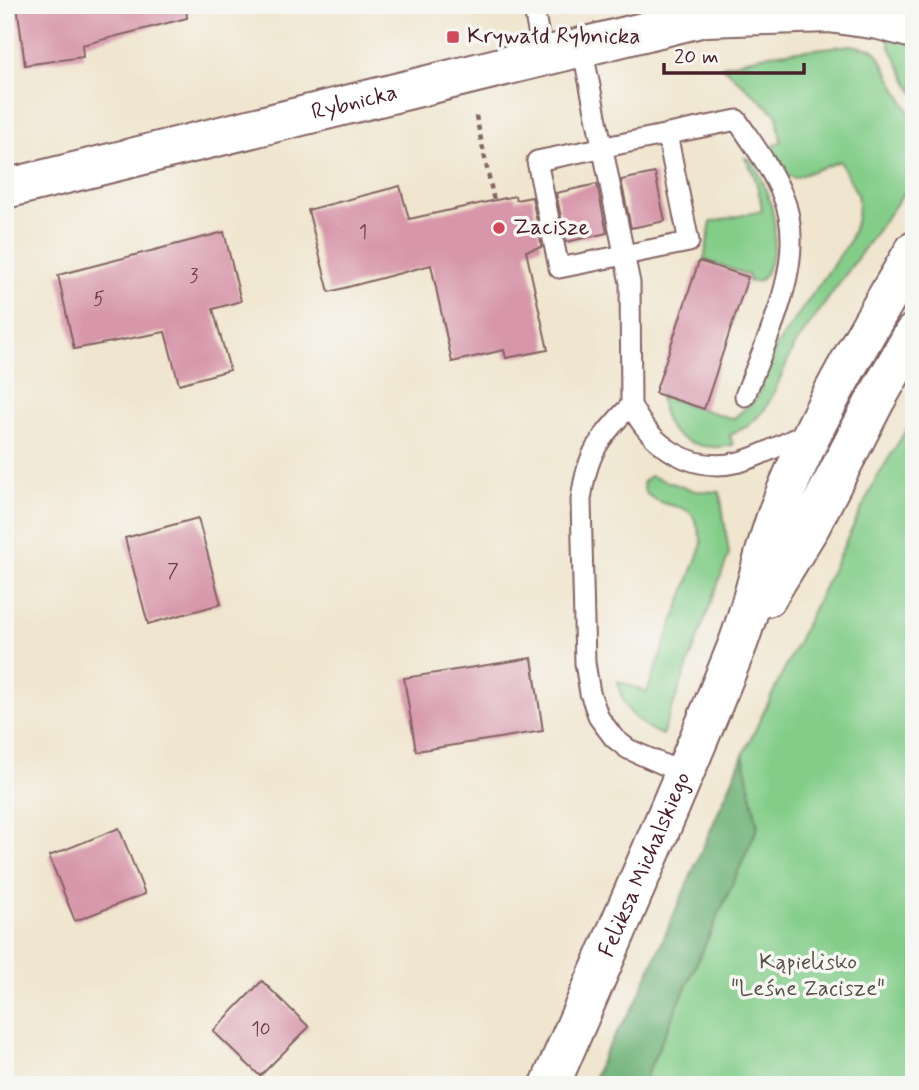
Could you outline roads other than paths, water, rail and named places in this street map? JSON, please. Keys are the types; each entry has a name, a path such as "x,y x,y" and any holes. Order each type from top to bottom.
{"street":[{"name":"Rybnicka","path":"5,189 719,11 829,13 879,20 914,29"},
{"name":"Feliksa Michalskiego","path":"550,1085 738,643 779,511 814,429 857,348 914,251"},
{"name":"Feliksa Michalskiego","path":"738,643 811,525 875,401 912,339"}],"lane":[{"path":"533,5 543,56"},
{"path":"582,47 630,282 631,405 640,424 652,438 673,453 700,463 736,463 761,455 814,429"},
{"path":"667,134 689,242 559,268 537,161 603,147 667,134 737,120 772,174 787,208 793,246 789,271 745,396"},
{"path":"631,405 607,430 593,451 584,473 581,500 585,663 590,693 599,718 614,738 628,749 682,773"}],"place":[{"name":"Krywałd Rybnicka","path":"453,37"},
{"name":"Zacisze","path":"499,228"}],"park label":[{"name":"Kąpielisko \"Leśne Zacisze\"","path":"808,976"}]}
